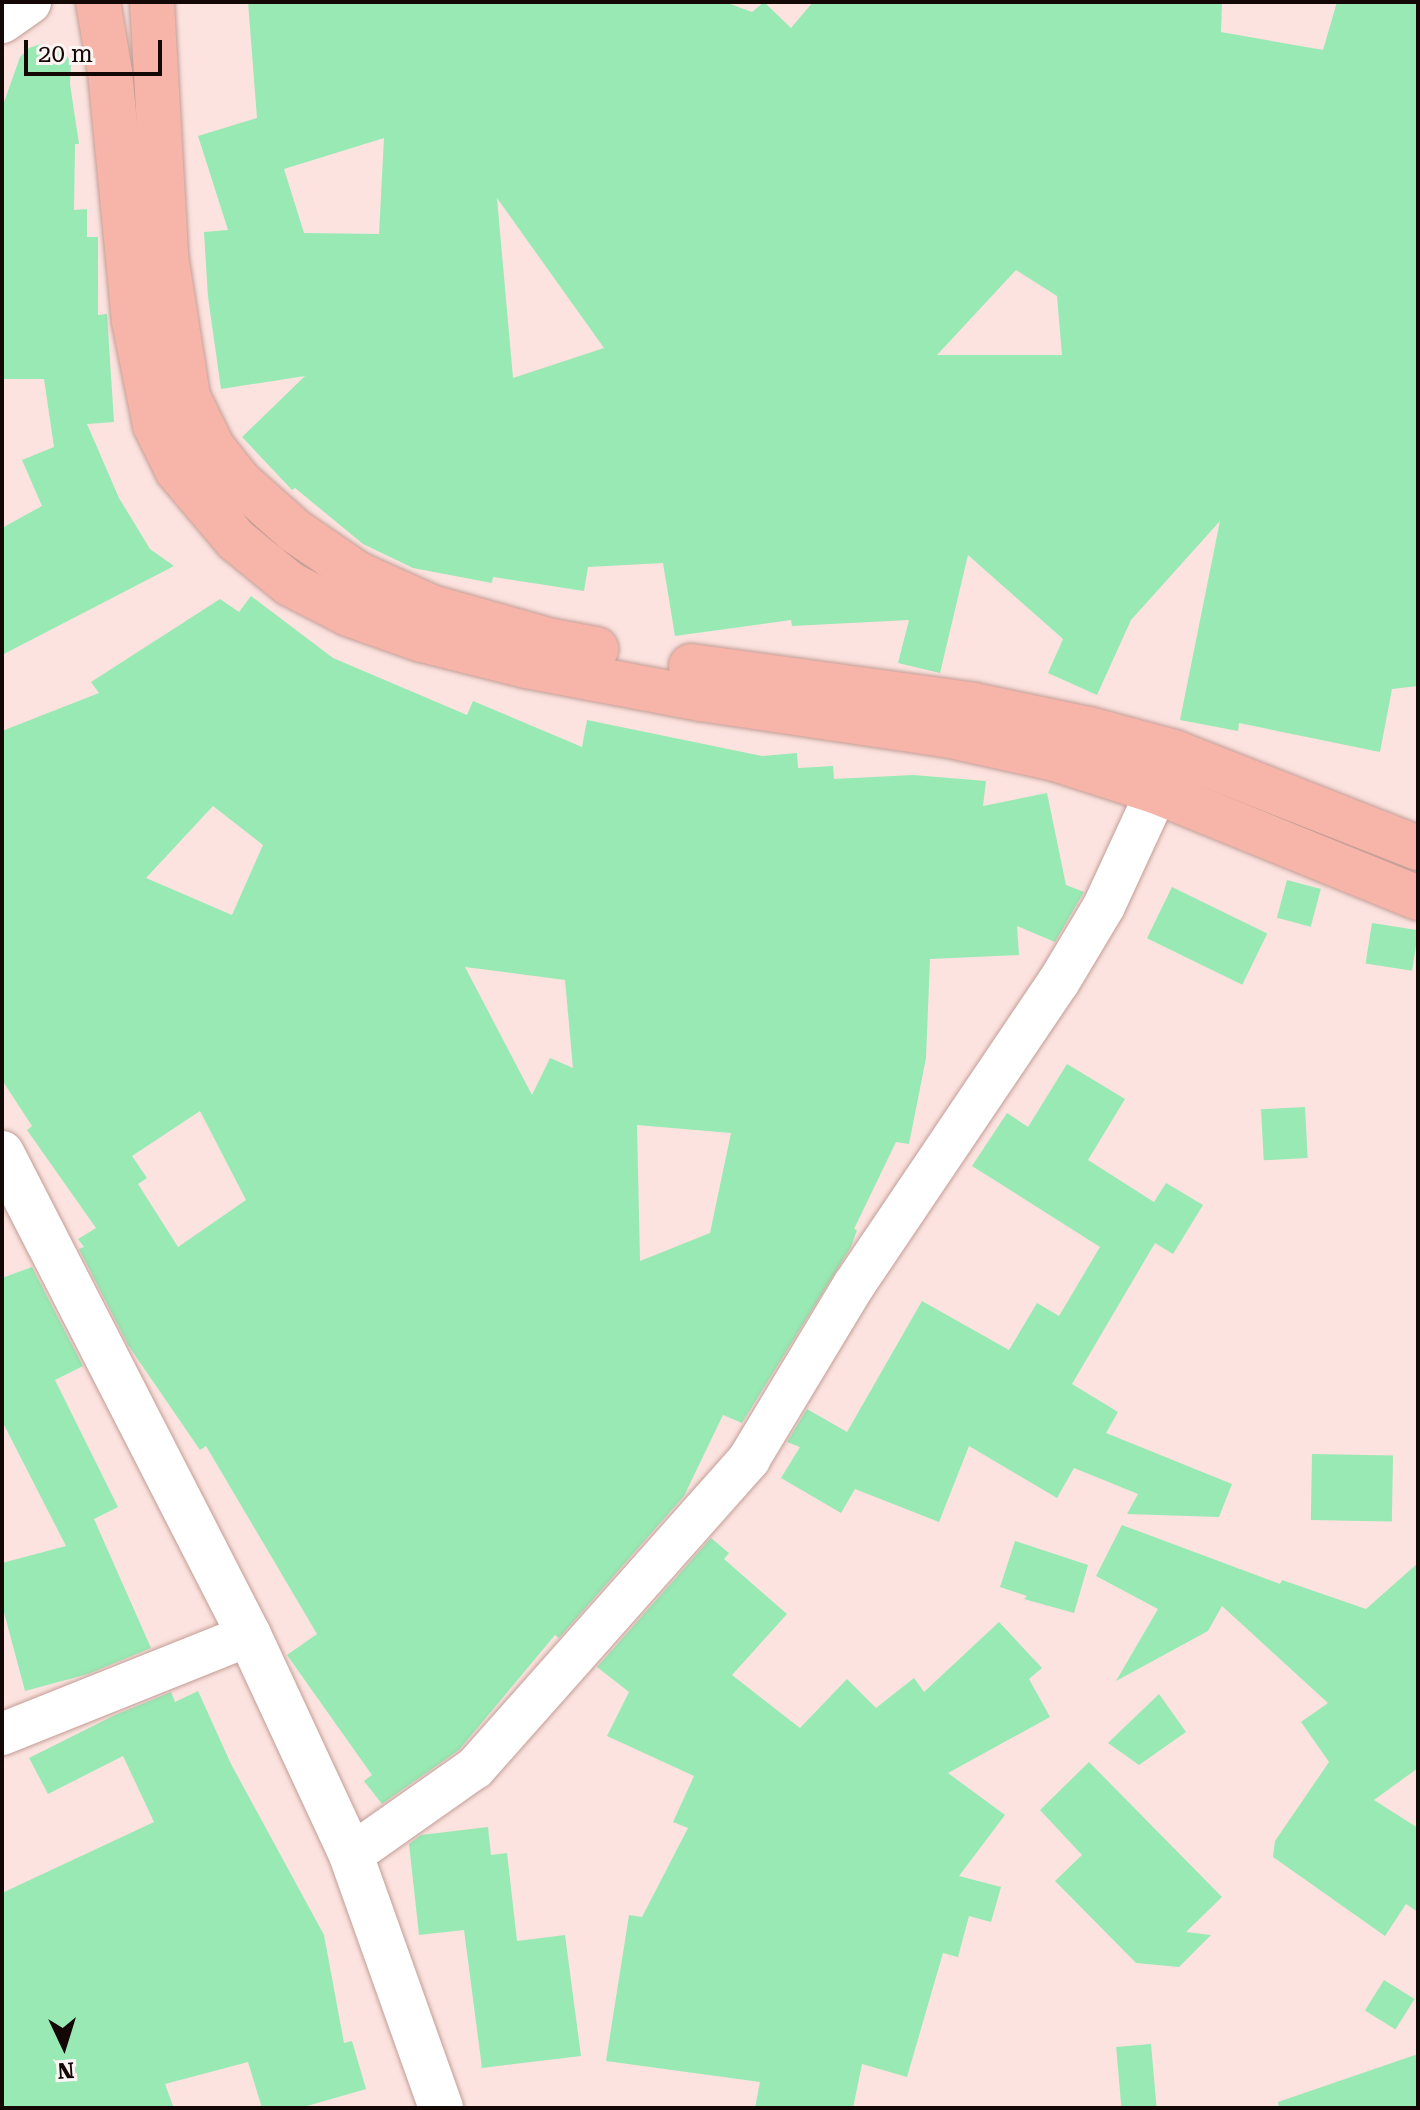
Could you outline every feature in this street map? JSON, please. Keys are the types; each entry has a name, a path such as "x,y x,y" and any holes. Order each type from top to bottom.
{"main road":[{"path":"152,2 166,256 188,397 213,448 240,482 295,531 358,574 431,607 552,641 705,669 974,705 1174,752 1418,848"},
{"path":"96,4 110,72 134,321 155,425 177,470 206,505 236,540 290,584 348,614 422,640 526,666 701,699 946,735 1055,759 1157,792 1418,898"}],"street":[{"path":"2,21 29,2"},
{"path":"351,1855 475,1768 749,1459 854,1285 1058,983 1104,906 1174,752"},
{"path":"2,1153 249,1635 351,1855 441,2108"},
{"path":"2,1734 249,1635"}],"building":[{"path":"248,2 725,2 752,12 764,2 791,28 813,2 1222,2 1221,32 1323,50 1337,2 1418,2 1418,686 1392,689 1380,752 1239,723 1238,731 1180,720 1220,521 1131,620 1097,695 1048,673 1063,639 968,555 940,673 898,663 909,620 792,626 791,620 675,636 663,563 588,567 584,591 493,577 492,583 413,568 363,544 295,488 292,490 242,437 305,376 221,389 208,297 204,232 228,230 198,136 257,118","holes":["384,138 379,234 304,233 284,169","497,198 604,348 513,378","1016,270 1057,296 1062,355 937,355"]},
{"path":"41,44 65,52 71,63 70,84 79,144 75,144 74,210 87,209 87,237 98,237 98,315 107,314 114,422 87,424 119,498 150,549 174,566 2,655 2,528 42,506 22,460 54,447 44,379 2,379 2,108 20,57 29,48"},
{"path":"251,596 333,658 467,715 473,701 582,747 587,720 762,756 797,753 798,768 833,766 834,779 913,775 986,781 983,806 1047,793 1066,885 1084,892 1055,942 1017,926 1019,955 930,959 926,1058 909,1144 896,1142 854,1229 857,1230 851,1247 742,1423 723,1415 684,1496 559,1638 555,1635 459,1750 382,1804 364,1781 372,1775 287,1655 317,1634 206,1446 200,1450 128,1345 79,1249 84,1247 78,1239 96,1228 27,1130 32,1126 2,1080 2,731 99,693 91,682 220,599 239,612","holes":["213,806 263,845 232,915 146,878","465,967 565,980 573,1068 550,1058 532,1095","200,1111 246,1200 178,1247 138,1184 147,1178 132,1156","637,1125 731,1133 710,1233 640,1261"]},
{"path":"1287,880 1321,889 1311,927 1277,918"},
{"path":"1172,887 1267,933 1242,985 1147,938"},
{"path":"1372,923 1418,930 1412,971 1366,963"},
{"path":"1067,1064 1125,1099 1088,1160 1154,1202 1166,1183 1203,1205 1173,1254 1155,1243 1072,1384 1118,1412 1106,1433 1232,1484 1219,1517 1127,1514 1138,1494 1074,1468 1057,1498 969,1446 939,1522 855,1489 841,1513 781,1478 800,1447 787,1442 807,1409 847,1432 922,1301 1009,1350 1037,1303 1059,1316 1100,1247 972,1166 1007,1113 1028,1127"},
{"path":"1305,1107 1308,1158 1264,1160 1261,1109"},
{"path":"32,1267 83,1366 55,1380 118,1507 94,1519 151,1648 88,1674 25,1691 2,1605 2,1563 66,1546 2,1421 2,1278"},
{"path":"1312,1454 1393,1455 1392,1521 1311,1520"},
{"path":"1122,1525 1280,1584 1282,1580 1366,1609 1418,1563 1418,1768 1374,1800 1418,1828 1418,1912 1406,1904 1385,1936 1273,1857 1275,1841 1329,1762 1301,1722 1328,1703 1222,1606 1208,1631 1116,1681 1158,1609 1096,1576"},
{"path":"711,1538 729,1553 724,1559 787,1614 732,1675 800,1728 847,1679 876,1708 914,1678 924,1692 999,1622 1042,1668 1029,1679 1050,1717 948,1773 1005,1815 959,1876 1001,1887 991,1922 969,1916 958,1957 943,1953 907,2077 862,2064 853,2108 755,2108 760,2082 606,2061 629,1915 642,1917 688,1828 673,1822 694,1776 607,1736 629,1692 597,1667"},
{"path":"1015,1541 1088,1565 1074,1613 1024,1599 1027,1596 1000,1587"},
{"path":"198,1691 231,1764 324,1935 344,2043 352,2041 366,2089 300,2108 262,2108 248,2062 165,2084 173,2106 2,2107 2,1893 154,1822 123,1756 48,1794 29,1758 115,1715 171,1692 175,1702"},
{"path":"1159,1694 1186,1732 1139,1765 1108,1743"},
{"path":"1089,1762 1222,1897 1186,1932 1211,1935 1179,1967 1136,1963 1055,1881 1082,1855 1040,1810"},
{"path":"488,1827 491,1855 507,1853 517,1941 565,1935 581,2056 482,2068 464,1930 419,1935 409,1844 421,1835"},
{"path":"1384,1980 1415,1999 1395,2030 1365,2011"},
{"path":"1151,2044 1157,2108 1121,2108 1116,2047"},
{"path":"1418,2054 1418,2108 1279,2108 1278,2102"}]}
